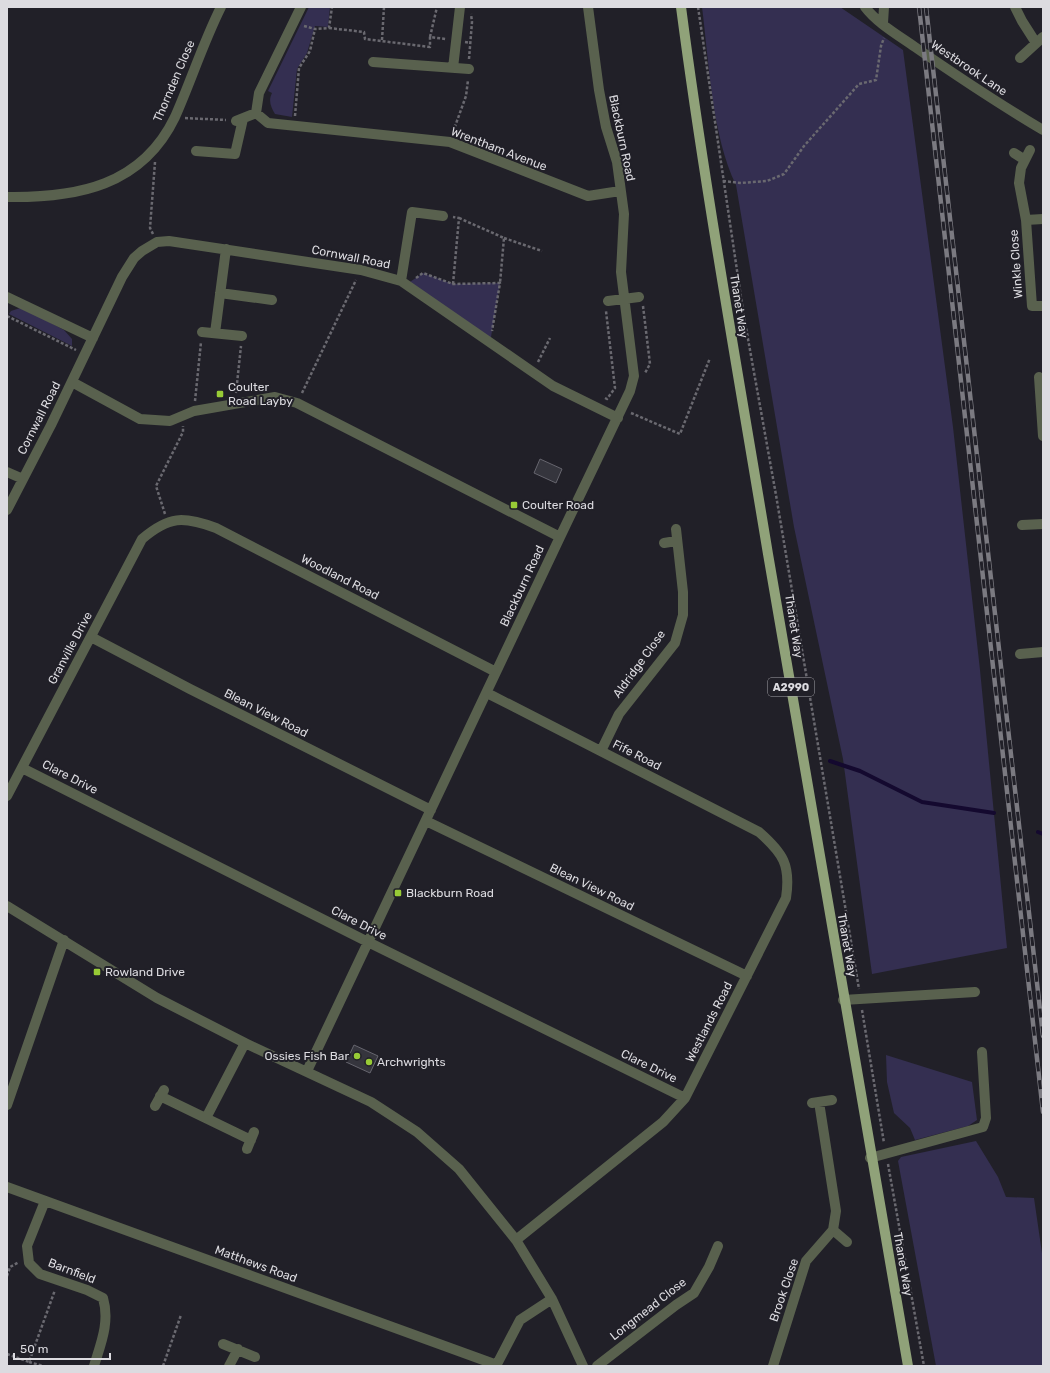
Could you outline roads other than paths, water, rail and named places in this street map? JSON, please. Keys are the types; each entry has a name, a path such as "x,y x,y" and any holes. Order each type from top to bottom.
{"main road":[{"name":"Thanet Way","path":"681,7 696,118 726,308 870,1158 908,1366"}],"street":[{"name":"Thornden Close","path":"7,197 64,194 96,186 123,176 139,165 153,152 174,117 221,7"},
{"path":"196,151 235,154 240,120 256,113 259,93 301,7"},
{"path":"453,68 460,7"},
{"name":"Blackburn Road","path":"307,1072 630,392 634,376 621,272 624,214 617,162 606,127 599,90 588,7"},
{"name":"Westbrook Lane","path":"865,7 886,26 1008,110 1043,130"},
{"path":"884,7 886,26"},
{"path":"1015,7 1022,21 1040,40 1020,58"},
{"path":"373,62 469,68"},
{"name":"Wrentham Avenue","path":"256,113 268,123 408,136 450,142 588,196 620,191"},
{"name":"Winkle Close","path":"1014,153 1028,155 1021,168 1019,183 1026,220 1032,306 1043,306"},
{"path":"404,283 412,212 443,216"},
{"name":"Winkle Close","path":"1026,220 1043,219"},
{"name":"Cornwall Road","path":"7,510 72,382 122,277 134,258 142,251 158,242 169,241 360,270 404,283 553,386 620,414"},
{"path":"215,333 226,250"},
{"path":"220,293 272,300"},
{"path":"7,297 93,338"},
{"path":"606,304 639,297"},
{"path":"202,332 242,336"},
{"path":"1039,377 1043,436"},
{"path":"72,382 140,419 170,421 194,411 275,397 297,403 560,537"},
{"path":"7,472 23,479"},
{"name":"Woodland Road","path":"168,522 181,519 194,520 216,528 496,672"},
{"name":"Granville Drive","path":"7,796 142,539 154,529 168,522"},
{"path":"1022,525 1043,524"},
{"name":"Aldridge Close","path":"600,751 619,714 675,643 683,615 683,592 676,542 676,529"},
{"path":"664,543 676,542"},
{"name":"Blean View Road","path":"91,637 431,810"},
{"path":"1020,654 1043,652"},
{"name":"Fife Road","path":"487,693 759,832 772,844"},
{"name":"Clare Drive","path":"22,768 368,942 685,1098"},
{"name":"Blean View Road","path":"426,821 747,976"},
{"name":"Westlands Road","path":"516,1240 663,1122 685,1098 786,898 788,882 784,860 772,844"},
{"path":"7,906 157,998 245,1043 371,1102 417,1132 459,1169 516,1240 552,1299 583,1366"},
{"path":"7,1105 64,940"},
{"path":"843,1000 974,992"},
{"path":"206,1118 245,1043"},
{"path":"870,1158 983,1127 986,1118 982,1052"},
{"path":"155,1106 162,1093 206,1118 251,1140"},
{"path":"832,1100 815,1102 836,1212 833,1230 847,1242"},
{"name":"Matthews Road","path":"7,1187 496,1365"},
{"name":"Barnfield","path":"45,1201 27,1246 29,1263 40,1274 87,1290 103,1298 107,1310 106,1326 94,1366"},
{"name":"Brook Close","path":"773,1366 806,1260 833,1230"},
{"name":"Longmead Close","path":"597,1366 676,1304 694,1293 713,1268 718,1246"},
{"path":"496,1365 520,1320 552,1299"},
{"path":"223,1344 255,1357"},
{"path":"229,1366 238,1349"}],"waterway":[{"path":"830,761 860,771 922,802 994,813"},
{"path":"1038,832 1043,834"}],"railway":[{"path":"919,7 1043,1112"},
{"path":"926,7 1043,1036"}],"place":[{"name":"Coulter Road Layby","path":"220,394"},
{"name":"Coulter Road","path":"514,505"},
{"name":"Blackburn Road","path":"398,893"},
{"name":"Rowland Drive","path":"97,972"},
{"name":"Ossies Fish Bar","path":"357,1056"},
{"name":"Archwrights","path":"369,1062"}]}
